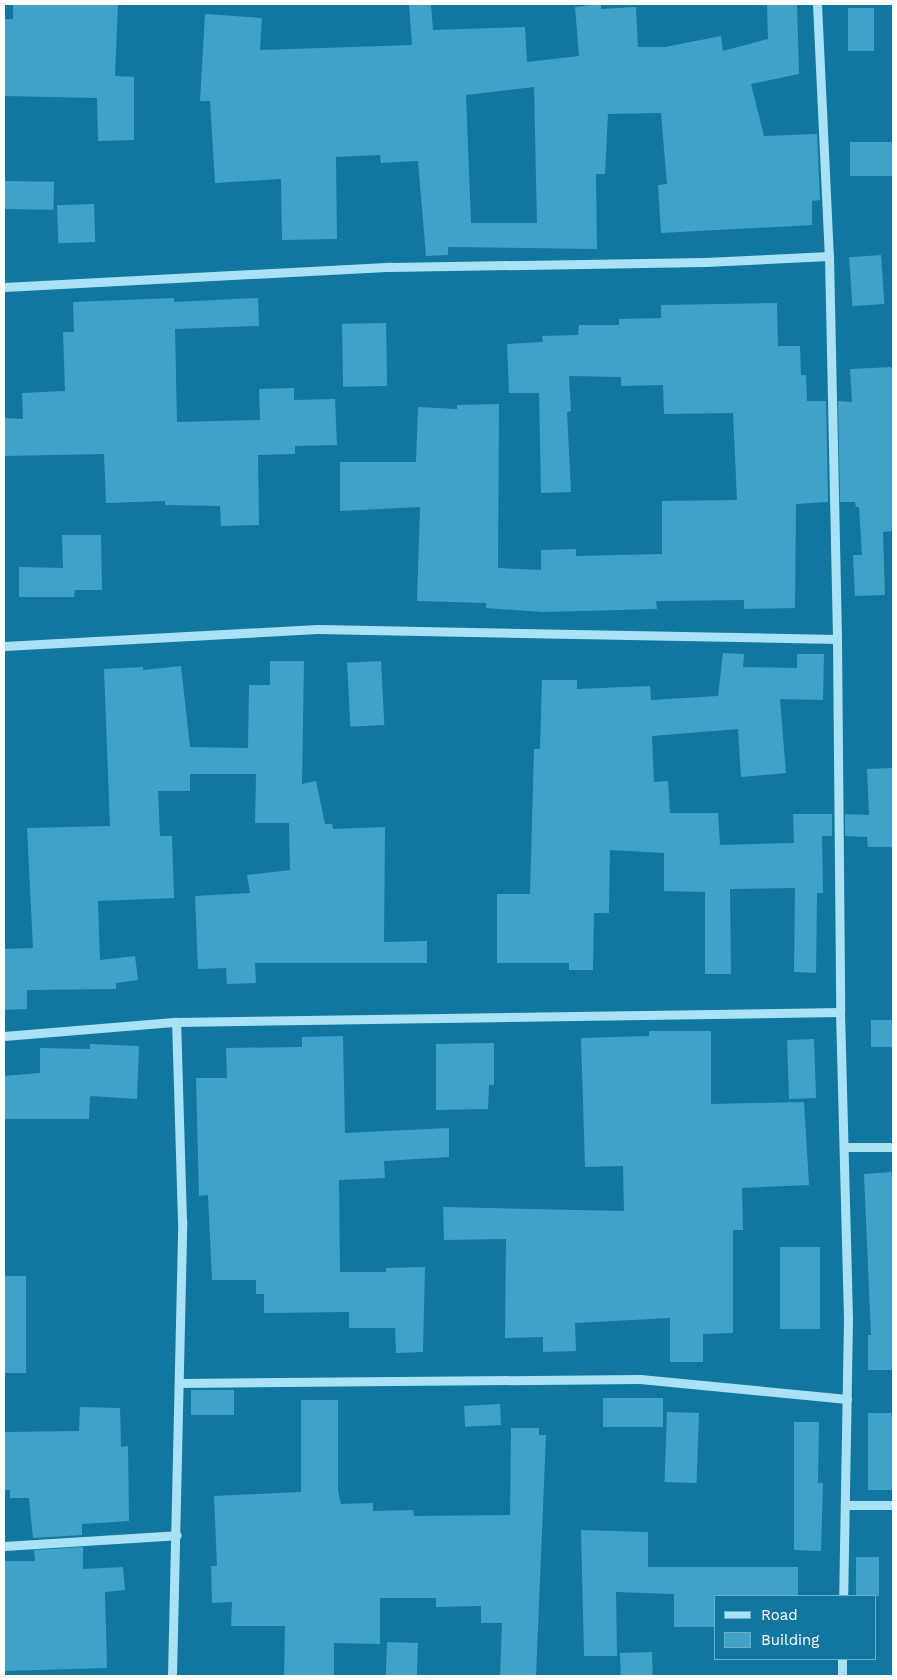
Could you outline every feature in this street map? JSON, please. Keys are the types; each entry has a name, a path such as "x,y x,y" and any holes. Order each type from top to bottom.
{"street":[{"path":"817,4 829,256 838,639 840,1012 846,1147 847,1399 844,1595"},
{"path":"4,286 390,267 705,262 829,256"},
{"path":"4,646 318,629 838,639"},
{"path":"4,1036 176,1022 840,1012"},
{"path":"172,1676 177,1535 182,1221 176,1022"},
{"path":"846,1147 893,1147"},
{"path":"179,1383 640,1379 847,1399"},
{"path":"845,1505 893,1505"},
{"path":"4,1546 177,1535"},
{"path":"842,1660 842,1676"}],"building":[{"path":"13,4 118,4 115,76 134,77 134,140 98,141 97,98 4,96 4,19 13,19"},
{"path":"409,4 431,4 433,30 525,27 527,62 579,56 575,7 601,4 601,9 636,7 638,47 665,47 721,36 723,51 768,39 767,4 797,4 799,74 751,84 764,136 817,134 820,200 812,201 812,225 661,233 658,185 667,184 661,113 608,114 605,174 596,174 597,249 448,247 448,255 426,256 418,161 381,163 380,155 336,157 337,239 282,240 281,179 215,183 210,101 200,101 205,14 262,18 260,50 412,45","holes":["534,87 537,223 471,223 466,95"]},
{"path":"848,8 874,8 874,51 848,51"},
{"path":"850,142 893,142 893,176 850,176"},
{"path":"4,181 54,182 54,210 4,209"},
{"path":"94,204 95,242 58,243 57,205"},
{"path":"881,255 884,304 852,306 849,257"},
{"path":"174,298 174,302 258,298 259,326 175,329 177,422 260,420 259,389 294,388 294,400 335,399 337,445 295,446 295,454 258,455 259,525 221,526 220,506 165,505 165,501 106,503 104,454 4,456 4,418 23,419 22,393 65,391 63,332 74,332 73,302"},
{"path":"777,303 778,346 800,346 801,375 806,375 807,401 826,401 828,502 796,504 795,608 744,609 744,600 656,601 657,609 542,612 486,608 486,603 417,601 420,507 340,511 340,462 416,462 418,407 457,409 457,405 499,404 498,568 541,570 541,550 576,549 576,556 662,554 662,501 737,500 733,413 664,414 663,385 621,386 621,377 569,376 571,411 567,412 571,492 541,493 539,393 509,393 507,344 543,342 542,336 578,335 579,325 619,325 619,319 661,318 661,305"},
{"path":"386,323 387,386 343,387 342,324"},
{"path":"893,367 893,531 883,532 885,595 855,596 853,555 862,555 859,507 856,507 855,502 840,502 838,401 852,402 850,369"},
{"path":"62,535 101,535 102,590 75,590 74,597 19,597 19,567 63,568"},
{"path":"723,653 744,654 743,667 797,668 797,654 824,654 823,700 780,699 786,773 741,777 738,729 652,736 654,782 668,781 670,813 718,813 720,845 794,843 793,814 832,814 832,836 822,836 823,893 817,893 816,973 794,972 795,888 730,889 731,974 705,974 705,892 664,891 664,853 610,850 609,913 594,913 593,970 569,970 569,963 497,963 497,894 530,894 534,749 540,749 542,680 577,680 577,689 650,686 651,700 718,696"},
{"path":"270,661 304,661 302,784 316,781 325,824 332,824 333,829 385,827 384,942 427,941 427,963 255,963 256,983 227,984 226,968 198,969 195,896 250,893 247,875 290,870 289,823 255,823 256,774 190,774 190,791 158,791 160,836 172,836 174,898 98,901 100,960 135,956 138,980 116,983 116,989 27,990 27,1009 4,1010 4,949 33,948 27,828 110,826 104,669 143,667 143,670 181,666 190,747 248,748 249,685 270,685"},
{"path":"381,661 384,725 350,727 347,663"},
{"path":"893,768 893,847 868,847 867,837 845,836 845,814 869,815 867,769"},
{"path":"871,1020 893,1020 893,1047 871,1047"},
{"path":"649,1031 711,1031 711,1104 804,1102 809,1185 742,1188 743,1230 733,1230 733,1333 703,1334 703,1362 670,1362 670,1318 575,1323 576,1351 543,1352 543,1337 505,1338 506,1239 444,1240 443,1207 624,1211 623,1166 585,1167 581,1038 649,1036"},
{"path":"343,1036 345,1133 449,1128 449,1157 384,1161 385,1178 339,1180 340,1272 386,1272 386,1268 425,1267 423,1352 396,1353 395,1328 349,1328 349,1312 264,1313 264,1294 256,1294 256,1280 212,1280 208,1195 199,1196 196,1078 227,1078 226,1048 302,1047 302,1037"},
{"path":"814,1039 816,1098 789,1099 787,1040"},
{"path":"494,1043 494,1085 489,1085 488,1109 436,1110 436,1044"},
{"path":"90,1044 139,1046 137,1099 90,1096 89,1119 4,1119 4,1076 40,1073 40,1048 90,1049"},
{"path":"893,1172 892,1370 868,1370 868,1335 871,1335 864,1174"},
{"path":"780,1247 820,1247 820,1329 780,1329"},
{"path":"4,1276 26,1276 26,1373 4,1373"},
{"path":"191,1390 234,1390 234,1415 191,1415"},
{"path":"603,1398 663,1398 663,1427 603,1427"},
{"path":"301,1400 338,1400 338,1491 341,1504 373,1503 373,1511 413,1510 414,1516 510,1515 511,1428 539,1428 539,1435 546,1435 536,1676 500,1676 502,1623 481,1623 481,1606 436,1607 436,1598 380,1598 380,1644 334,1643 334,1676 284,1676 285,1626 231,1626 232,1602 212,1603 211,1566 217,1566 214,1496 301,1492"},
{"path":"500,1404 501,1425 465,1427 464,1406"},
{"path":"80,1407 120,1408 121,1447 128,1446 129,1521 82,1524 82,1535 33,1538 29,1498 10,1498 10,1490 4,1490 4,1432 79,1431"},
{"path":"667,1412 699,1413 697,1483 665,1482"},
{"path":"868,1413 892,1413 892,1490 868,1490"},
{"path":"794,1422 819,1422 818,1483 823,1483 821,1551 794,1550"},
{"path":"581,1530 648,1532 648,1567 798,1567 798,1595 714,1595 714,1627 674,1627 674,1594 616,1592 617,1656 584,1656"},
{"path":"83,1547 83,1569 123,1567 125,1590 105,1592 107,1668 4,1671 4,1561 35,1561 34,1550"},
{"path":"856,1557 879,1557 879,1596 856,1595"},
{"path":"387,1642 418,1643 417,1676 386,1676"},
{"path":"652,1652 653,1676 621,1676 620,1653"}]}
